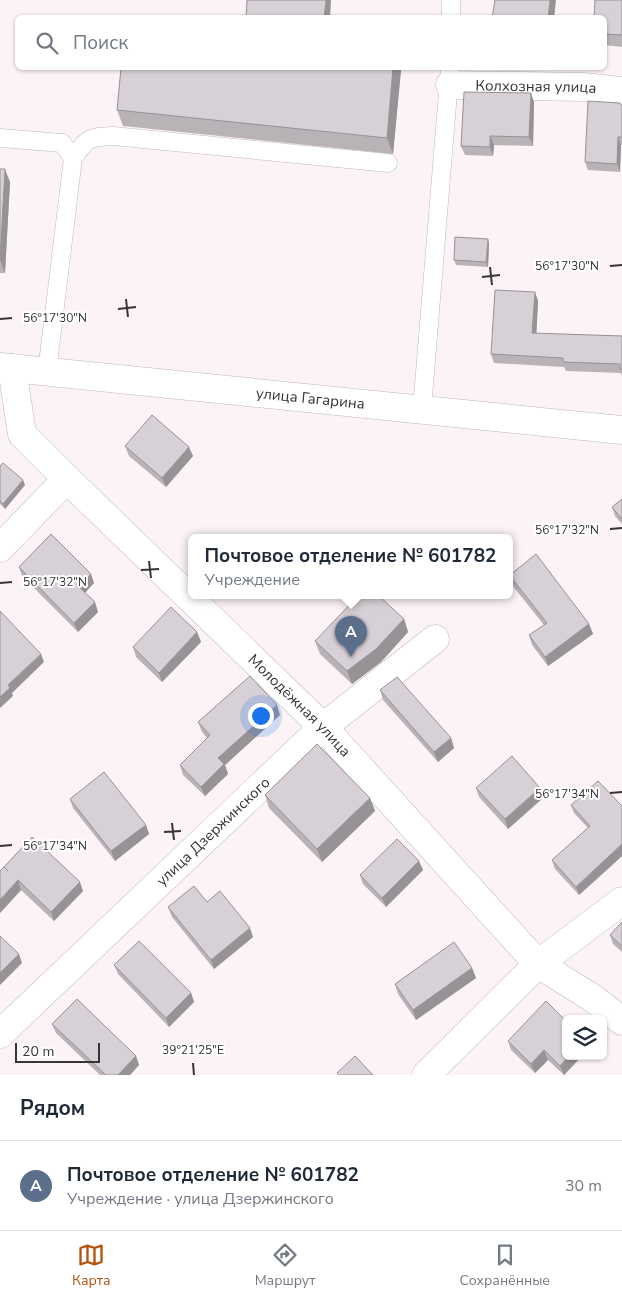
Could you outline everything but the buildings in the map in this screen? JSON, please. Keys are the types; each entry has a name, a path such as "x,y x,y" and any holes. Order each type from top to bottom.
{"street":[{"name":"Колхозная улица","path":"450,76 622,91"},
{"name":"улица Гагарина","path":"6,368 622,430"},
{"name":"Молодёжная улица","path":"6,368 22,434 188,597"},
{"path":"0,548 66,479"},
{"name":"Молодёжная улица","path":"190,599 323,727 538,964 594,999 622,1020"},
{"name":"улица Дзержинского","path":"0,1034 323,727 435,639"},
{"path":"426,1075 538,964 622,901"}],"lane":[{"path":"451,15 452,0"},
{"path":"422,409 450,76"},
{"path":"47,372 73,158 86,140 113,136 388,163"},
{"path":"0,138 62,143 73,158"}],"place":[{"name":"Почтовое отделение № 601782","path":"351,657"}]}
